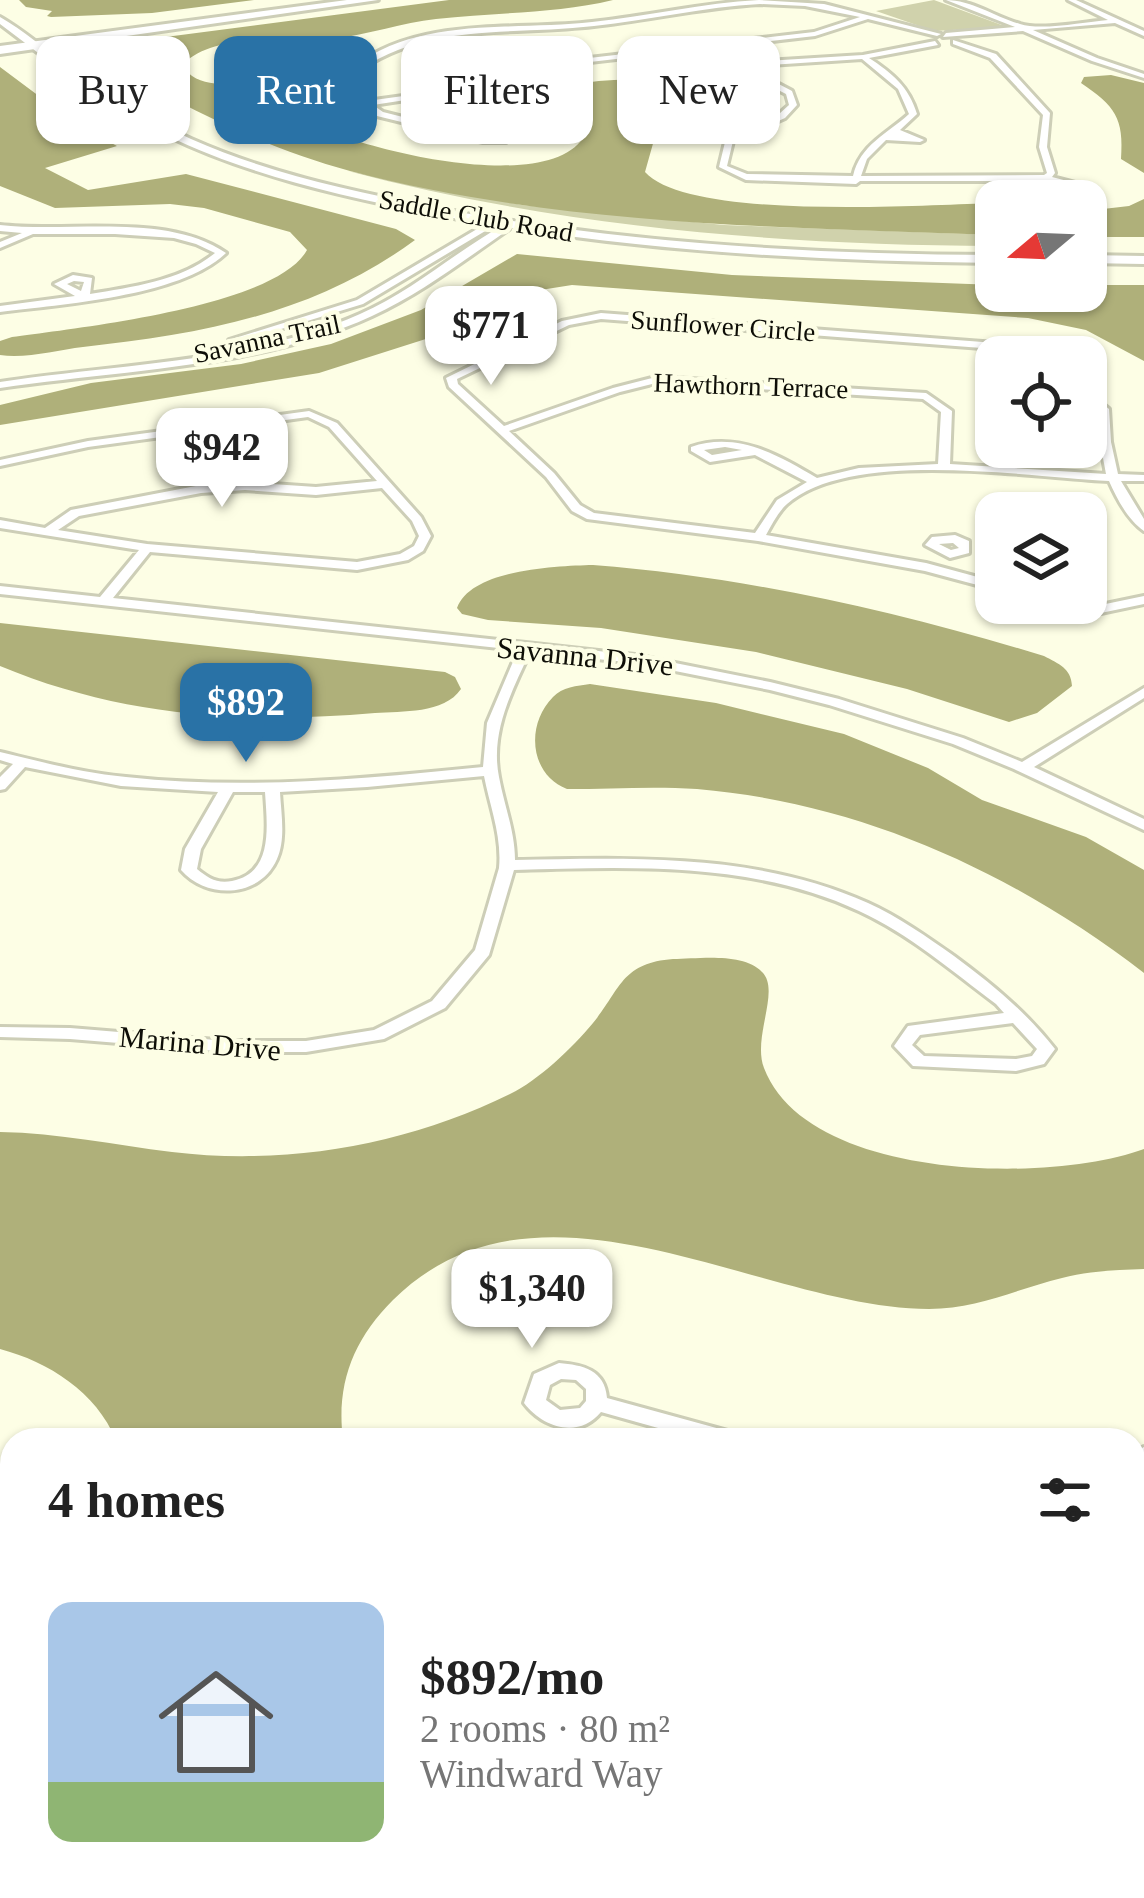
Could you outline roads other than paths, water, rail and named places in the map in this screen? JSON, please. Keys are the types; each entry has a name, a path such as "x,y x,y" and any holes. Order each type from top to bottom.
{"main road":[{"path":"16,45 337,0"},
{"path":"16,45 372,0"}],"street":[{"path":"950,0 1030,28 1079,56 1144,73"},
{"path":"973,0 1046,27 1080,47 1144,73"},
{"path":"1071,0 1144,34"},
{"path":"377,55 448,36 595,24 712,2 789,2 873,14 993,56 1047,115 1043,147 1052,172 1046,178"},
{"path":"377,103 529,67 745,40 841,34 829,30 873,14"},
{"name":"Saddle Club Road","path":"0,20 16,45"},
{"path":"1055,180 746,177 723,167 729,140 782,116 793,105 789,93 748,70 752,64 863,57 980,32 1118,21"},
{"path":"914,29 923,38 946,40"},
{"name":"Saddle Club Road","path":"0,34 124,122 204,158 325,194 497,226 750,258 975,263"},
{"path":"910,48 923,38"},
{"path":"856,181 857,163 913,114 910,98 863,57"},
{"path":"887,138 920,140 897,131"},
{"name":"Savanna Trail","path":"0,375 224,341 304,321 344,308 405,278 497,226"},
{"name":"Savanna Trail","path":"0,385 251,348 324,330 409,293 497,226"},
{"path":"0,228 29,234 143,233 197,242 221,254 204,267 169,280 0,310"},
{"path":"0,245 29,234"},
{"path":"1107,264 1144,264"},
{"path":"344,308 365,315"},
{"name":"Sunflower Circle","path":"975,344 583,318 451,378 577,508 591,516 758,537 975,580"},
{"path":"304,321 324,330"},
{"name":"Hawthorn Terrace","path":"501,430 554,416 630,384 656,380 904,393 926,396 947,411 944,467"},
{"path":"0,463 151,434 309,414 333,425 425,536 419,548 383,563 338,565 148,548 0,524"},
{"path":"752,452 779,460 817,483"},
{"path":"1107,464 1144,527"},
{"path":"758,537 784,500 817,483 896,467 1144,478"},
{"path":"45,533 75,513 223,486 316,491 385,484"},
{"path":"102,603 148,548"},
{"path":"926,567 943,553"},
{"name":"Savanna Drive","path":"0,590 635,659 792,688 941,732 1027,765 1144,826"},
{"path":"1107,608 1144,600"},
{"name":"Marina Drive","path":"0,1032 94,1034 269,1050 354,1043 404,1024 440,1001 476,963 497,914 508,866 504,814 490,770 497,712 525,649"},
{"path":"1027,765 1144,692"},
{"path":"0,755 131,783 226,790 490,770"},
{"path":"0,786 22,762"},
{"path":"226,790 193,848 189,869 200,881 218,888 260,877 270,862 276,842 272,790"},
{"path":"508,866 653,862 759,874 862,907 1002,1000 1046,1049 1038,1060 1016,1065 920,1062 903,1046 914,1030 1017,1017"},
{"path":"597,1403 687,1428"}]}
